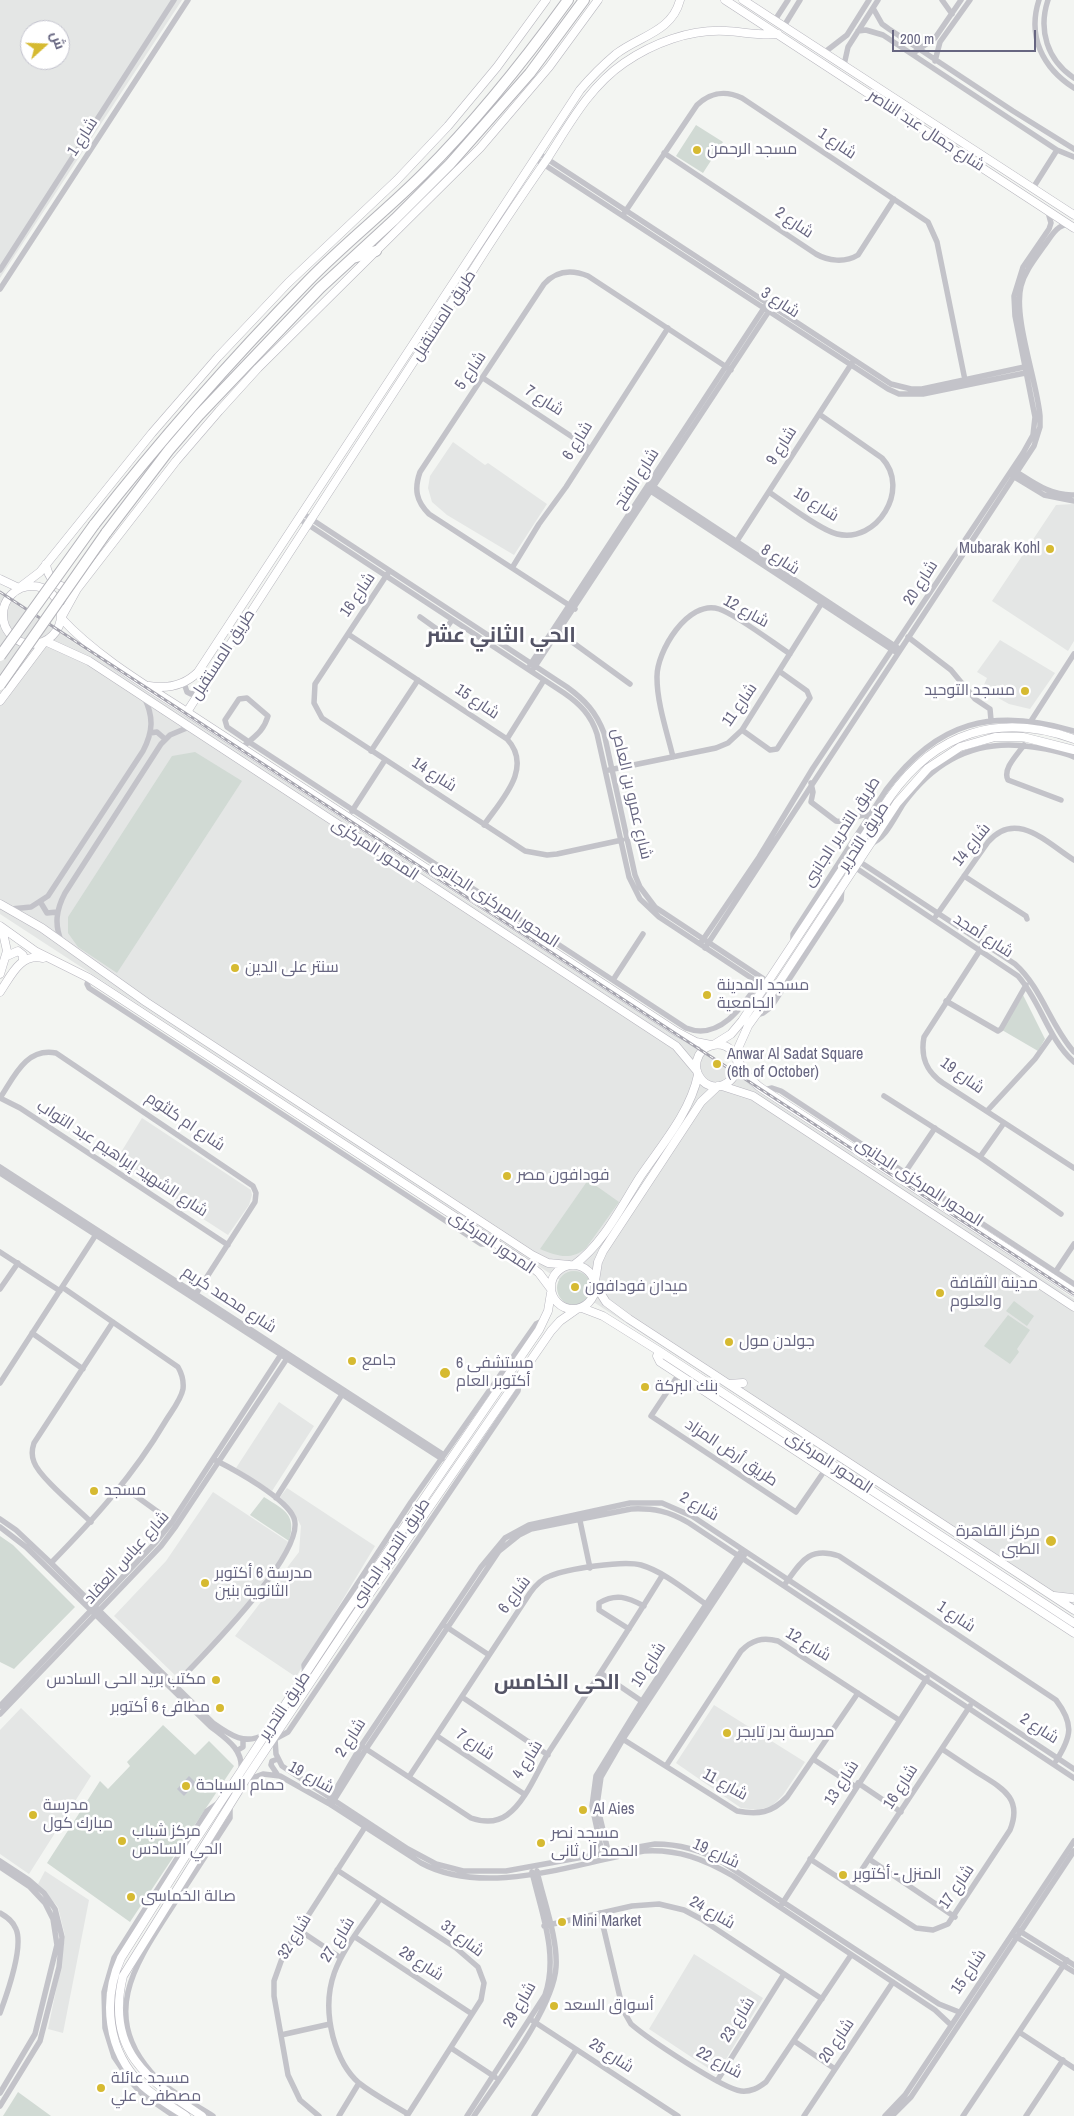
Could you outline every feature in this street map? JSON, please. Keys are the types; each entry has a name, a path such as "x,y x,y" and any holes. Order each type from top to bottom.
{"highway":[{"path":"0,656 94,525 190,406 314,274 402,194 445,150 519,65 568,0"},
{"path":"0,685 106,533 151,473 199,415 350,259 395,219 450,164 519,85 582,4"},
{"path":"350,259 376,251"}],"main road":[{"path":"0,579 19,588 35,577 152,433 218,357 288,283 397,180 448,126 497,67 546,0"},
{"path":"0,701 20,671 45,641 56,632 61,618 77,589 176,461 258,368 480,148 548,67 598,0"},
{"name":"طريق المستقبل","path":"146,685 163,688 184,683 198,672 569,105 590,77 630,44 664,27 676,12 680,0"},
{"path":"725,0 778,34"},
{"path":"743,0 784,26"},
{"name":"شارع جمال عبد الناصر","path":"784,26 1074,215"},
{"name":"طريق المستقبل","path":"187,712 545,161 598,85 637,55 669,40 706,32 725,31 762,35 778,34"},
{"name":"شارع جمال عبد الناصر","path":"778,34 1072,226"},
{"path":"946,144 950,141 950,135"},
{"path":"962,155 963,149 968,146"},
{"path":"46,564 47,571 55,583 77,589"},
{"name":"المحور المركزى","path":"698,1073 676,1046 143,696 75,654 45,641 30,644 16,640 6,630 1,618 6,600 19,588 30,586 47,590 59,604 61,618 86,640 146,685 242,748 355,816 679,1028 696,1042 712,1045"},
{"path":"75,654 86,640"},
{"name":"طريق التحرير","path":"712,1045 737,1028 763,982 794,945 849,859 873,816 910,772 939,747 956,738 979,730 1008,726 1053,733 1074,739"},
{"name":"طريق التحرير","path":"736,1058 743,1034 897,803 916,780 944,756 960,747 995,737 1009,736 1074,750"},
{"path":"365,855 370,846"},
{"path":"444,906 449,898"},
{"name":"المحور المركزى","path":"3,906 34,923 285,1093 426,1180 535,1257 548,1262 571,1265"},
{"path":"483,931 488,924"},
{"path":"0,974 7,956 7,941 1,926"},
{"name":"المحور المركزى","path":"1,926 25,945 89,978 534,1268 551,1291"},
{"path":"7,956 18,952 22,955 23,961"},
{"path":"0,992 23,961 38,956 54,960"},
{"path":"534,964 539,957"},
{"path":"1074,1292 970,1220 764,1090 749,1077 726,1047 712,1045 700,1053 696,1062 698,1073 704,1082 753,1096 1074,1307"},
{"path":"698,1073 690,1101 596,1244 571,1265 555,1274 551,1291 559,1305 568,1309 579,1309 592,1299 598,1262 603,1251 704,1098 730,1081 736,1074 736,1058"},
{"path":"279,1103 284,1099 285,1093"},
{"path":"297,1114 298,1108 304,1105"},
{"path":"661,1147 668,1152"},
{"path":"571,1265 589,1271 595,1283"},
{"name":"المحور المركزى","path":"595,1283 609,1305 951,1529 964,1532 1074,1610"},
{"name":"طريق التحرير","path":"186,2116 141,2084 126,2064 112,2032 109,2013 110,1992 114,1973 129,1941 198,1836 457,1447 539,1330 544,1320 551,1291"},
{"name":"المحور المركزى","path":"579,1309 599,1314 647,1343 1074,1623"},
{"name":"طريق التحرير","path":"202,2116 148,2078 128,2048 122,2031 119,1994 123,1976 245,1781 275,1739 362,1605 553,1328 579,1309"},
{"path":"544,1320 551,1320 553,1328"},
{"path":"647,1343 648,1337 652,1334"},
{"path":"659,1351 658,1360 1074,1633"},
{"path":"729,1384 743,1383"},
{"path":"457,1447 458,1436"},
{"path":"781,1440 789,1437"},
{"path":"842,1471 852,1454"},
{"path":"924,1511 931,1520 925,1526"},
{"path":"951,1529 945,1534 952,1543"},
{"path":"389,1536 389,1548"},
{"path":"1053,1596 1072,1598"},
{"path":"356,1598 358,1603 362,1605"},
{"path":"345,1614 351,1615 353,1619"},
{"path":"198,1836 201,1840 208,1841"},
{"path":"188,1852 195,1851 198,1858"},
{"path":"134,1957 142,1954"},
{"path":"114,2057 126,2064"}],"street":[{"name":"شارع 1","path":"0,270 174,0"},
{"name":"شارع 1","path":"0,289 188,0"},
{"path":"775,20 788,0"},
{"path":"784,26 800,0"},
{"path":"825,52 841,41 850,31 869,0"},
{"path":"844,65 848,47 878,0"},
{"path":"942,0 952,14"},
{"path":"912,54 935,38 961,0"},
{"path":"933,68 940,42 970,0"},
{"path":"1039,0 1035,29 1043,56 1052,72 1074,88"},
{"path":"1048,0 1044,20 1046,42 1056,62 1074,78"},
{"path":"872,8 882,24 1074,149"},
{"path":"850,31 851,35 875,31 1058,150 1074,157"},
{"path":"935,38 936,42 940,42"},
{"name":"شارع 1","path":"624,213 691,113 704,99 721,92 732,93 919,215 934,231 966,382"},
{"path":"1033,188 1058,150"},
{"name":"شارع 2","path":"664,153 820,256 835,260 850,260 858,255 894,199"},
{"name":"شارع 3","path":"536,155 852,364 891,384 911,390 966,382 1029,369"},
{"name":"شارع 20","path":"704,943 1013,473 1034,446 1040,427 1039,406 1014,306 1015,290 1023,267 1049,229 1051,216 1048,210"},
{"name":"شارع 20","path":"1029,369 1019,306 1021,287 1028,270 1059,227 1072,226"},
{"path":"13,249 22,255"},
{"name":"شارع 5","path":"573,607 429,514 421,505 416,495 416,483 420,472 544,284 556,274 572,271 588,276 729,368"},
{"name":"شارع الفتح","path":"531,668 573,607 768,308"},
{"name":"شارع 6","path":"512,568 668,328"},
{"name":"شارع 9","path":"735,544 852,364"},
{"name":"شارع 7","path":"483,378 589,448"},
{"name":"شارع 10","path":"769,492 838,534 859,533 871,527 879,520 895,489 889,465 882,458 819,414"},
{"path":"1013,473 1046,490 1058,494 1074,495"},
{"path":"1013,473 1044,496 1074,501"},
{"name":"شارع 20","path":"704,943 811,783 896,650 908,637 1013,473"},
{"name":"شارع 8","path":"651,488 896,650"},
{"name":"شارع عمرو بن العاص","path":"300,516 531,668 544,680 576,701 589,716 609,770"},
{"name":"شارع عمرو بن العاص","path":"388,574 452,620 580,696 595,712 604,733 609,770 630,877 640,899 655,914 704,943 774,990"},
{"name":"شارع 16","path":"348,634 388,574"},
{"name":"شارع 11","path":"609,770 722,746 742,730 823,602"},
{"name":"شارع 12","path":"673,756 656,678 662,654 685,619 701,608 719,609 790,654"},
{"path":"420,617 441,632 445,630 452,620"},
{"path":"556,631 630,684"},
{"name":"شارع 15","path":"348,634 507,739 513,746 518,762 516,778 484,825"},
{"name":"شارع 14","path":"348,634 315,684 314,703 322,718 525,851 547,855 623,839"},
{"path":"908,637 951,670 974,699 990,709 991,720"},
{"path":"1031,721 1074,654"},
{"path":"742,730 770,750 777,749 810,698 807,691 779,671"},
{"path":"372,751 418,680"},
{"path":"507,739 544,680"},
{"path":"184,683 187,692 191,694 199,692"},
{"path":"3,906 21,909 40,903 60,879 143,751 150,733 152,719 143,696"},
{"path":"242,748 249,742 261,731 268,719 266,714 247,698 239,699 225,720 227,727 249,742 355,816 385,760"},
{"name":"طريق التحرير الجانبى","path":"794,945 793,934 796,929 873,816 894,780 922,751 955,730 991,720 1031,721 1074,731"},
{"path":"63,944 58,931 57,912 65,894 165,740 176,731 189,727"},
{"path":"150,733 157,732 165,740"},
{"name":"طريق التحرير الجانبى","path":"870,844 881,838 913,792 946,763 984,746 1004,743 1024,745 1060,752 1074,757"},
{"path":"1024,745 1007,770 1006,776 1008,780 1061,800"},
{"path":"811,783 813,792 811,802 836,821 840,822 873,816"},
{"name":"شارع 14","path":"936,917 995,834 1004,828 1015,827 1025,829 1074,860"},
{"name":"شارع أمجد","path":"849,859 1011,970 1026,985 1052,1034 1074,1062"},
{"path":"964,876 1026,916 1026,919"},
{"name":"طريق التحرير الجانبى","path":"756,1015 763,1013 771,1007 841,900 842,886"},
{"path":"40,903 47,913 57,912"},
{"name":"شارع أمجد","path":"936,917 1015,964 1030,979 1068,1045 1074,1052"},
{"name":"المحور المركزى الجانبى","path":"518,924 613,980 679,1028 704,1031 725,1023 763,982"},
{"path":"613,980 643,934"},
{"name":"شارع 19","path":"984,944 924,1037 922,1055 925,1064 936,1078 1074,1168"},
{"path":"89,978 87,984 90,988 473,1239 483,1245 489,1240"},
{"path":"946,1001 998,1032 1026,985"},
{"path":"987,1111 1035,1059 1052,1034"},
{"path":"1068,1045 1074,1038"},
{"name":"شارع ام كلثوم","path":"0,1098 20,1068 32,1056 48,1051 63,1056 253,1186 256,1193 255,1202 194,1296"},
{"name":"المحور المركزى الجانبى","path":"764,1090 772,1088 780,1091 970,1220 1056,1271 1074,1284"},
{"path":"884,1096 980,1157 1061,1214"},
{"name":"شارع الشهيد إبراهيم عبد التواب","path":"0,1098 27,1112 228,1245"},
{"path":"980,1157 1004,1123"},
{"path":"904,1174 935,1128"},
{"name":"شارع محمد كريم","path":"0,1167 284,1356 443,1457"},
{"name":"شارع محمد كريم","path":"0,1173 97,1233"},
{"path":"0,1383 97,1233"},
{"path":"1056,1271 1074,1244"},
{"path":"0,1252 113,1322 178,1367 183,1382 180,1397 122,1486 92,1522 51,1563"},
{"path":"0,1290 18,1263"},
{"name":"طريق التحرير الجانبى","path":"306,1676 304,1665 389,1536 536,1324 544,1320"},
{"path":"92,1522 37,1470 32,1457 34,1443 113,1322"},
{"path":"32,1333 83,1369"},
{"name":"شارع عباس العقاد","path":"0,1714 140,1561 172,1522 236,1431 284,1356"},
{"name":"طريق أرض المزاد","path":"679,1374 650,1416 796,1512 825,1470"},
{"name":"طريق التحرير الجانبى","path":"275,1739 288,1732 515,1394 520,1383 520,1375"},
{"path":"276,1498 343,1393"},
{"path":"176,1684 255,1597 289,1546 295,1532 294,1520 288,1508 276,1498 216,1460"},
{"name":"شارع عباس العقاد","path":"0,1706 161,1546 216,1460"},
{"path":"122,1486 172,1522"},
{"name":"شارع 2","path":"331,1801 363,1748 497,1549 516,1530 529,1525 646,1505 676,1515 742,1555 928,1677 969,1708 1074,1778"},
{"path":"579,1517 590,1568"},
{"path":"0,1519 16,1530 51,1563 238,1750 242,1762 240,1774"},
{"path":"0,1526 26,1547 176,1684 212,1724 230,1735 243,1740 258,1738 267,1733"},
{"name":"شارع 1","path":"785,1583 802,1561 813,1554 826,1552 839,1556 1056,1700 1066,1711 1070,1725 1069,1740 1053,1764"},
{"name":"شارع 10","path":"606,1856 598,1805 598,1791 607,1764 621,1738 742,1555"},
{"name":"شارع 6","path":"409,1777 535,1586 550,1576 628,1562 642,1565 662,1576 708,1606"},
{"name":"شارع 4","path":"363,1748 471,1818 483,1822 496,1821 507,1815 524,1794 602,1674 662,1576"},
{"path":"630,1629 599,1610 599,1603 618,1596 627,1597 644,1606"},
{"path":"445,1626 489,1655"},
{"name":"شارع 12","path":"666,1766 740,1651 757,1640 778,1641 899,1720"},
{"path":"602,1674 644,1703"},
{"name":"شارع 2","path":"928,1677 973,1702 1074,1769"},
{"name":"شارع 13","path":"782,1905 857,1785 928,1677"},
{"name":"شارع 11","path":"621,1738 737,1810 759,1814 779,1806 858,1693"},
{"path":"462,1697 548,1755"},
{"name":"شارع 16","path":"851,1886 973,1702"},
{"name":"شارع 7","path":"437,1736 524,1794"},
{"name":"شارع 19","path":"275,1739 278,1759 285,1770 366,1825 423,1858 449,1869 486,1873 534,1870 655,1844 690,1848 722,1862 851,1955 942,2014 951,2025"},
{"path":"238,1750 243,1747 243,1740"},
{"name":"شارع 17","path":"810,1859 916,1928 924,1930 941,1928 954,1917 1010,1830 1014,1813 1009,1796 1003,1789 942,1749"},
{"path":"277,1774 271,1765 272,1761 278,1759"},
{"path":"813,1759 901,1812"},
{"name":"شارع 19","path":"245,1781 258,1775 277,1774 331,1801"},
{"path":"174,2116 142,2094 131,2082 114,2057 105,2028 103,2001 110,1966 129,1941 207,1811 223,1800"},
{"path":"213,2116 164,2084 142,2060 134,2045 126,2013 130,1980 142,1954 230,1818 230,1806"},
{"name":"شارع 32","path":"319,2116 305,2105 293,2088 288,2075 274,1996 274,1981 284,1953 366,1825"},
{"name":"شارع 15","path":"892,2116 910,2098 936,2054 1074,1841"},
{"name":"شارع 15","path":"1017,1930 1074,1851"},
{"path":"869,1859 954,1917"},
{"path":"0,1861 44,1893 58,1918 60,1962 44,2031 33,2055 0,2106"},
{"path":"0,1867 39,1895 49,1911 59,1937 35,2034 0,2093"},
{"name":"شارع 31","path":"337,1870 456,1948 478,1967 484,1983 483,1992 472,2014 407,2115"},
{"name":"شارع 29","path":"474,2116 496,2077 550,1997 555,1982 555,1950 534,1870"},
{"name":"شارع 27","path":"380,1899 341,1958 330,1983 328,1996 330,2024 342,2062 359,2083 407,2115"},
{"name":"شارع 24","path":"547,1925 646,1904 672,1906 701,1919 822,1999"},
{"name":"شارع 19","path":"782,1905 876,1961 939,2004 959,2012"},
{"path":"0,1913 12,1921 18,1938 10,1979 0,2013"},
{"name":"شارع 22","path":"600,1913 626,2017 644,2034 717,2080 739,2091 758,2088 766,2082 851,1955"},
{"path":"299,1930 341,1958"},
{"path":"1017,1930 1066,1963 1074,1972"},
{"path":"1014,1936 1066,1963 1074,1965"},
{"name":"شارع 15","path":"884,2116 905,2095 936,2054 959,2012 1014,1936"},
{"name":"شارع 28","path":"355,1937 472,2014"},
{"path":"871,1968 876,1961"},
{"path":"963,2116 1066,1963"},
{"name":"شارع 23","path":"717,2080 784,1974"},
{"name":"شارع 20","path":"804,2116 893,1982"},
{"name":"شارع 25","path":"532,2021 678,2116"},
{"path":"281,2035 330,2024"},
{"path":"1020,2032 1074,2068"},
{"path":"794,2041 834,2069"},
{"path":"451,2048 496,2077"},
{"path":"534,2116 576,2050"},
{"path":"26,2052 33,2055"},
{"path":"1026,2116 1063,2060"},
{"name":"شارع 29","path":"467,2116 496,2077"},
{"path":"338,2116 359,2083"}],"shaded area":[{"path":"0,0 182,0 0,278"},
{"path":"696,125 723,142 703,173 676,156"},
{"path":"453,442 485,465 488,463 547,504 514,555 447,515 432,502 428,488 430,476"},
{"name":"Mubarak Kohl","path":"1074,504 1074,641 1068,651 992,601 1056,505"},
{"path":"0,594 497,921 720,1061 1074,1299 1074,1616 0,914"},
{"path":"1000,640 1055,673 1030,709 1009,704 982,689 987,678 977,672"},
{"path":"195,752 242,781 117,973 78,947 68,933 68,917 172,756"},
{"path":"1023,995 1045,1039 1038,1051 1002,1030"},
{"path":"142,1118 251,1190 252,1195 249,1205 228,1235 115,1162"},
{"path":"588,1180 619,1202 586,1248 575,1255 552,1254 540,1249"},
{"path":"574,1271 586,1276 591,1288 586,1300 574,1305 562,1300 557,1288 562,1276"},
{"path":"1014,1301 1034,1316 1027,1326 1006,1311"},
{"path":"1008,1315 1030,1330 1017,1349 1019,1352 1010,1364 984,1346"},
{"path":"279,1402 314,1426 272,1491 236,1468"},
{"path":"287,1488 375,1546 296,1677 235,1636 299,1552 301,1526 295,1514 280,1497"},
{"name":"مدرسة 6 أكتوبر الثانوية بنين","path":"213,1492 290,1543 255,1596 179,1679 114,1616 166,1561"},
{"path":"264,1497 283,1510 290,1519 291,1532 289,1541 250,1515"},
{"path":"0,1536 13,1545 75,1607 14,1669 0,1662"},
{"name":"مدرسة بدر تايجر","path":"714,1705 805,1762 783,1795 772,1806 758,1810 741,1808 676,1763"},
{"name":"مدرسة مبارك كول","path":"21,1708 91,1776 29,1874 0,1854 0,1730"},
{"name":"مركز شباب الحي السادس","path":"163,1725 195,1755 209,1741 234,1766 130,1922 47,1863 100,1781 108,1789 130,1766 127,1762"},
{"name":"حمام السباحة","path":"189,1776 196,1783 184,1796 177,1789"},
{"path":"45,1871 89,1900 63,2033 48,2029 65,1936 58,1907 38,1884"},
{"path":"694,1954 763,1998 717,2074 649,2029"},
{"path":"18,2092 51,2116 3,2116"}],"railway":[{"path":"0,592 1074,1294"}],"place":[{"name":"مسجد الرحمن","path":"697,150"},
{"name":"Mubarak Kohl","path":"1050,549"},
{"name":"مسجد التوحيد","path":"1025,691"},
{"name":"سنتر على الدين","path":"235,968"},
{"name":"مسجد المدينة الجامعية","path":"707,995"},
{"name":"Anwar Al Sadat Square (6th of October)","path":"717,1064"},
{"name":"فودافون مصر","path":"507,1176"},
{"name":"ميدان فودافون","path":"575,1287"},
{"name":"مدينة الثقافة والعلوم","path":"940,1293"},
{"name":"جولدن مول","path":"729,1342"},
{"name":"جامع","path":"352,1361"},
{"name":"مستشفى 6 أكتوبر العام","path":"445,1373"},
{"name":"بنك البركة","path":"645,1387"},
{"name":"مسجد","path":"94,1491"},
{"name":"مركز القاهرة الطبى","path":"1051,1541"},
{"name":"مدرسة 6 أكتوبر الثانوية بنين","path":"205,1583"},
{"name":"مكتب بريد الحى السادس","path":"216,1680"},
{"name":"مطافئ 6 أكتوبر","path":"220,1708"},
{"name":"مدرسة بدر تايجر","path":"727,1733"},
{"name":"حمام السباحة","path":"186,1786"},
{"name":"Al Aies","path":"583,1810"},
{"name":"مدرسة مبارك كول","path":"33,1815"},
{"name":"مركز شباب الحي السادس","path":"122,1841"},
{"name":"مسجد نصر الحمد آل ثانى","path":"541,1843"},
{"name":"المنزل - أكتوبر","path":"843,1875"},
{"name":"صالة الخماسى","path":"131,1897"},
{"name":"Mini Market","path":"562,1922"},
{"name":"أسواق السعد","path":"554,2006"},
{"name":"مسجد عائلة مصطفى علي","path":"101,2088"}],"district":[{"name":"الحي الثاني عشر","path":"501,636"},
{"name":"الحى الخامس","path":"557,1683"}]}
